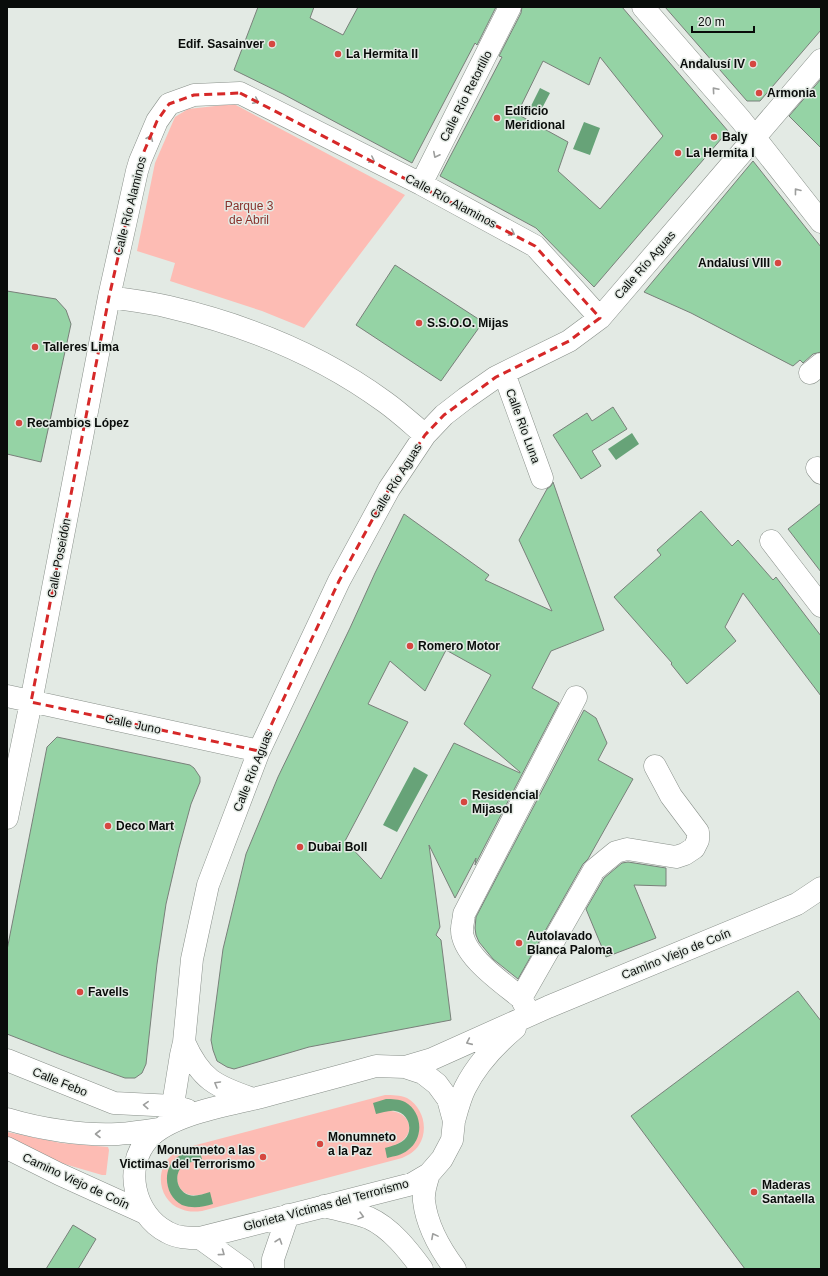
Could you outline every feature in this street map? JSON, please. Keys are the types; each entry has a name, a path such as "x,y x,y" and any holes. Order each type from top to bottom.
{"street":[{"name":"Calle Río Retortillo","path":"421,184 510,7"},
{"path":"643,7 755,137 821,222"},
{"name":"Calle Río Aguas","path":"167,1119 184,1042 192,958 208,885 260,751 339,581 389,489 425,435 444,415 466,398 504,373 569,341 600,318 821,60"},
{"name":"Calle Río Alaminos","path":"109,297 140,161 157,121 169,104 194,95 240,93 421,184 535,246 600,318"},
{"path":"109,297 167,306 207,316 284,344 347,377 385,402 425,435"},
{"name":"Calle Poseidón","path":"7,818 31,702 109,297"},
{"name":"Calle Rio Luna","path":"504,373 542,478"},
{"path":"772,541 821,606"},
{"name":"Calle Juno","path":"7,696 260,751"},
{"path":"576,697 464,914 462,925 466,947 479,964 525,1007 594,870 616,852 626,849 676,857 685,854 694,848 698,840 698,832 671,796 655,766"},
{"name":"Camino Viejo de Coín","path":"405,1067 432,1059 525,1007 548,1007 797,904 821,888"},
{"name":"Camino Viejo de Coín","path":"454,1121 465,1088 482,1061 498,1043 525,1007"},
{"path":"184,1042 192,1059 200,1071 213,1082 230,1091 253,1099"},
{"name":"Calle Febo","path":"7,1060 114,1103 167,1119 198,1113"},
{"name":"Glorieta Víctimas del Terrorismo","path":"139,1139 133,1178 136,1193 145,1213 168,1233 185,1238 200,1238 412,1184 429,1174 442,1159 452,1140 454,1121 448,1099 437,1084 423,1072 405,1067 376,1066 198,1113"},
{"name":"Calle Febo","path":"114,1103 130,1119 139,1139"},
{"path":"7,1119 64,1131 89,1134 118,1134 139,1139 167,1119"},
{"name":"Camino Viejo de Coín","path":"7,1148 59,1174 145,1213"},
{"path":"429,1174 424,1188 424,1201 430,1229 455,1269"},
{"path":"323,1206 369,1218 387,1230 405,1247 422,1269"},
{"path":"274,1269 273,1259 288,1215"},
{"path":"200,1238 243,1269"}],"highlighted area":[{"path":"240,93 535,246 600,318 569,341 496,377 444,415 425,435 389,489 339,581 259,751 31,702 109,297 140,161 157,121 169,104 194,95"}],"green space":[{"name":"Parque 3 de Abril","path":"234,104 405,195 304,328 262,311 170,281 175,263 137,251 155,163 175,117 188,109"},
{"path":"385,1095 402,1096 413,1102 423,1119 424,1125 424,1132 419,1145 412,1153 402,1158 202,1211 186,1211 174,1205 164,1193 161,1185 162,1169 172,1155 181,1149","holes":["412,1108 419,1125 415,1143 397,1144 407,1135 409,1125 403,1116 391,1111","199,1149 202,1159 183,1166 180,1169 177,1178 179,1187 186,1194 196,1195 210,1193 200,1207 193,1207 182,1204 174,1198 167,1182"]},
{"path":"7,1132 61,1143 108,1147 109,1150 106,1175 61,1163 7,1137"}],"shaded area":[{"path":"540,88 550,93 539,114 529,110"},
{"path":"584,122 600,128 590,155 573,149"},
{"path":"632,433 639,444 616,460 608,449"},
{"path":"414,767 428,775 397,832 383,825"},
{"path":"386,1099 400,1100 411,1106 418,1119 419,1126 417,1139 408,1150 387,1158 385,1148 403,1141 408,1135 409,1126 406,1118 400,1112 390,1111 376,1114 373,1103"},
{"path":"199,1149 202,1159 184,1165 178,1172 177,1177 179,1186 181,1190 191,1196 210,1192 213,1204 190,1207 182,1205 171,1195 168,1188 167,1174 173,1161 179,1156"}],"building":[{"path":"258,7 314,7 310,18 343,35 358,7 496,7 477,45 475,43 412,163 283,94 234,70"},
{"path":"522,7 622,7 728,131 594,287 536,228 440,176 502,57 499,56 521,13","holes":["600,57 663,136 600,209 558,171 568,142 517,114 543,61 589,85"]},
{"name":"Andalusí IV","path":"665,7 821,7 821,30 760,101 747,101"},
{"path":"821,79 821,148 789,116"},
{"path":"753,161 821,247 821,352 813,354 803,363 800,360 793,366 691,313 644,292"},
{"name":"S.S.O.O. Mijas","path":"395,265 483,322 441,381 356,325"},
{"path":"7,291 56,299 66,310 71,324 41,462 7,454"},
{"path":"613,407 627,429 592,451 601,466 581,479 553,435 587,413 592,421"},
{"path":"553,482 604,630 551,651 532,688 559,703 475,865 476,858 455,898 429,845 440,927 436,935 441,940 451,1020 309,1047 234,1069 227,1067 217,1061 211,1040 223,949 246,854 278,777 404,514 489,575 485,580 552,611 519,540 547,489","holes":["446,650 491,675 464,724 520,773 454,743 381,879 345,841 408,722 368,704 390,661 425,691"]},
{"path":"821,503 821,572 788,529"},
{"path":"701,511 732,546 738,540 773,580 776,577 821,636 821,696 743,593 725,627 736,641 687,684 671,664 672,663 614,597 661,555 657,550"},
{"path":"584,710 596,718 607,743 598,760 633,779 518,979 493,959 479,942 475,928 476,917"},
{"path":"57,737 190,765 200,777 200,782 191,804 179,848 166,904 157,964 146,1064 142,1073 135,1078 125,1078 7,1034 7,950 47,747"},
{"path":"628,862 666,868 666,886 634,885 656,938 606,957 586,909 604,878 622,863"},
{"name":"Maderas Santaella","path":"798,991 821,1021 821,1269 745,1269 631,1116"},
{"path":"73,1225 96,1239 78,1269 46,1269"}],"place":[{"name":"Edif. Sasainver","path":"272,44"},
{"name":"La Hermita II","path":"338,54"},
{"name":"Andalusí IV","path":"753,64"},
{"name":"Armonia","path":"759,93"},
{"name":"Edificio Meridional","path":"497,118"},
{"name":"Baly","path":"714,137"},
{"name":"La Hermita I","path":"678,153"},
{"name":"Andalusí VIII","path":"778,263"},
{"name":"S.S.O.O. Mijas","path":"419,323"},
{"name":"Talleres Lima","path":"35,347"},
{"name":"Recambios López","path":"19,423"},
{"name":"Romero Motor","path":"410,646"},
{"name":"Residencial Mijasol","path":"464,802"},
{"name":"Deco Mart","path":"108,826"},
{"name":"Dubai Boll","path":"300,847"},
{"name":"Autolavado Blanca Paloma","path":"519,943"},
{"name":"Favells","path":"80,992"},
{"name":"Monumneto a la Paz","path":"320,1144"},
{"name":"Monumneto a las Victimas del Terrorismo","path":"263,1157"},
{"name":"Maderas Santaella","path":"754,1192"}]}
